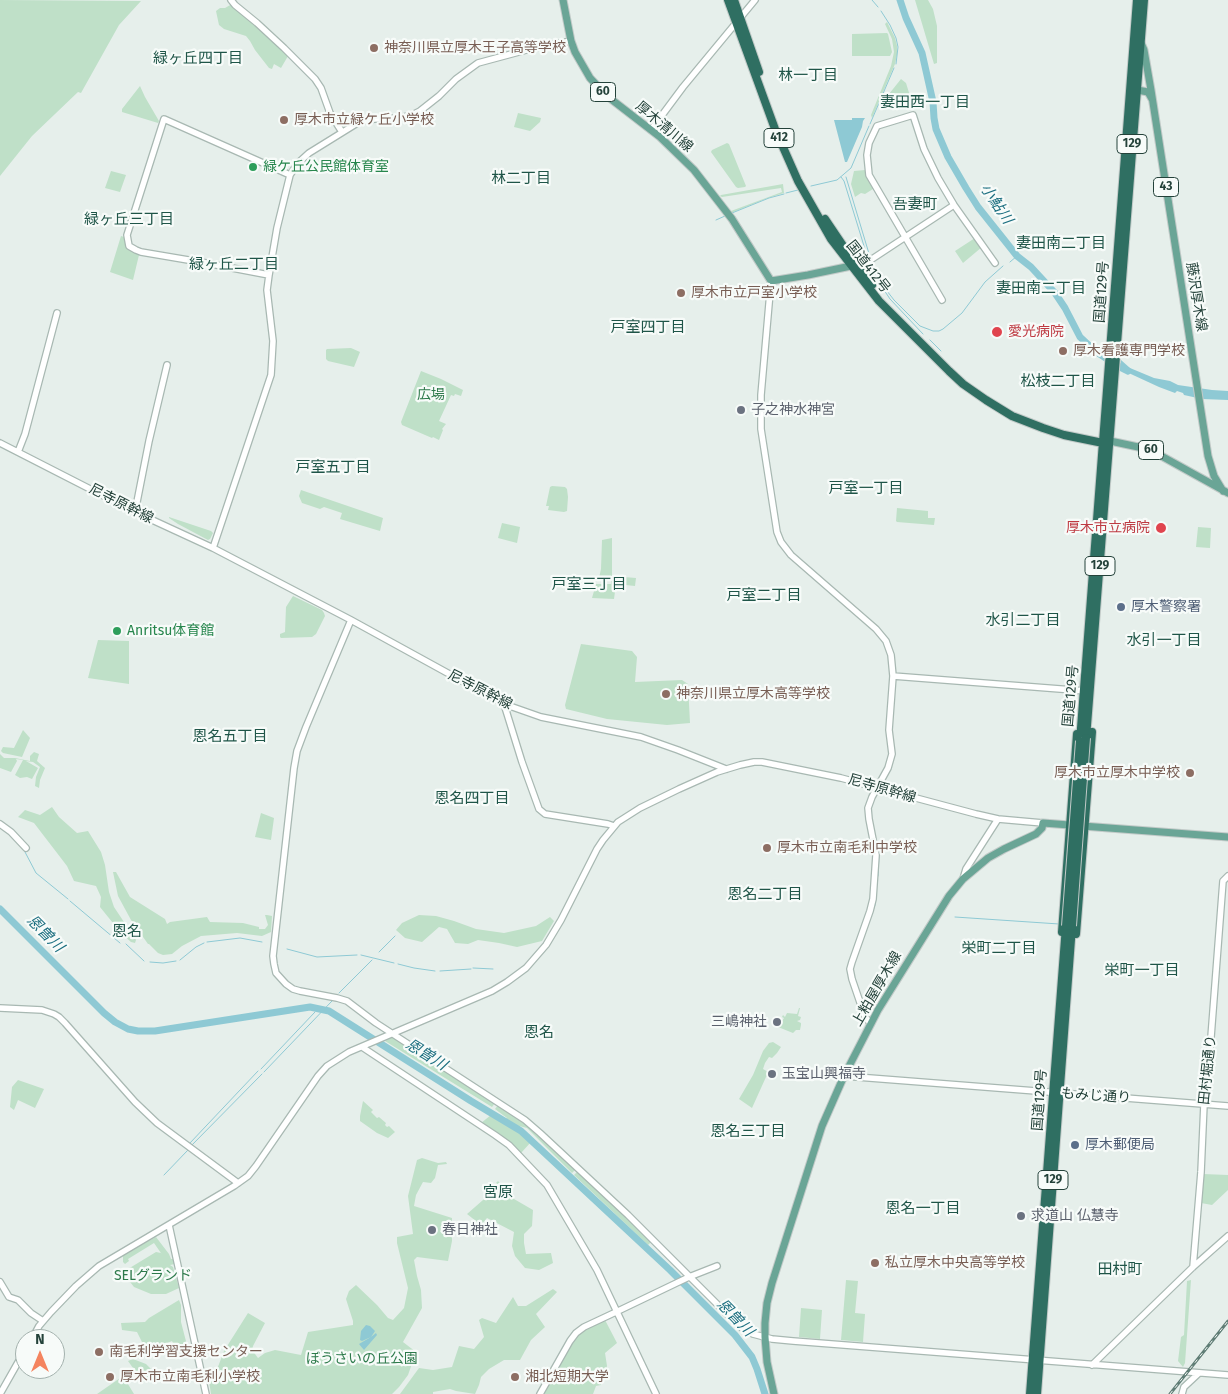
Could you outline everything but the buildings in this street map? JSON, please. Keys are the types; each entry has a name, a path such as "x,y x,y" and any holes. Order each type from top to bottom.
{"highway":[{"name":"国道412号","path":"728,0 738,20"},
{"name":"国道412号","path":"734,0 738,20 775,129 798,180 827,233 879,301 963,384 1012,416 1064,435 1106,440"},
{"name":"国道129号","path":"1135,87 1137,0"},
{"name":"国道129号","path":"1030,1394 1036,1360 1106,440 1144,0"},
{"name":"国道129号","path":"1083,739 1082,712 1087,691"},
{"name":"129","path":"1066,966 1074,950 1078,926 1092,715 1087,691"},
{"name":"129","path":"1066,966 1061,951 1062,925 1076,737 1082,712"},
{"name":"国道129号","path":"1036,1360 1037,1394"}],"main road":[{"name":"厚木清川線","path":"563,0 571,41 590,78 618,106 651,130 694,170 728,214 771,281"},
{"name":"43","path":"1140,43 1144,50 1152,90"},
{"path":"1135,87 1146,84 1152,90"},
{"path":"1135,87 1148,92 1152,99"},
{"name":"藤沢厚木線","path":"1152,90 1208,456 1214,476 1226,492"},
{"path":"771,281 853,265"},
{"name":"60","path":"1106,440 1143,448 1156,453 1226,492"},
{"path":"1206,481 1211,480 1214,476"},
{"path":"1044,823 1228,837"},
{"name":"上粕屋厚木線","path":"774,1394 765,1337 767,1303 774,1275 822,1126 844,1076 871,1024 949,896 964,879 988,858 1004,848 1036,834 1044,823"}],"street":[{"path":"231,0 291,54 317,81 330,113 342,132"},
{"path":"651,130 755,0"},
{"path":"213,548 271,375 272,341 267,290 278,224 290,175 298,163 309,153 342,132 364,121 400,118 420,111 440,96 456,79 478,63 530,49 571,41"},
{"path":"942,300 869,175 866,162 868,148 877,126 913,115 928,157 938,178 954,205 995,263"},
{"path":"269,275 206,262 141,252 129,246 127,235 164,120 290,175"},
{"path":"853,265 868,262 954,205"},
{"path":"771,281 762,385 761,420 763,447 777,532 781,542 791,555 882,634 891,655 893,676 890,730 892,754 888,768 872,797 868,810 876,855 873,899 850,969 865,1016 871,1024"},
{"path":"18,452 25,434 57,314"},
{"path":"135,512 167,365"},
{"name":"尼寺原幹線","path":"0,443 135,512 213,548 351,620 504,704 541,717 641,737 726,769 754,762 762,762 827,774 938,805 998,819 1044,823"},
{"path":"1226,492 1228,499"},
{"path":"351,620 297,751 292,781 274,950 274,964 280,978 286,984 293,989 347,1001 393,1034 533,1126 628,1215 687,1278 742,1328 753,1334 802,1342 1228,1375"},
{"path":"893,676 1087,691"},
{"path":"504,704 539,809 545,814 614,826"},
{"path":"38,1329 43,1321 76,1286 99,1266 238,1184 248,1176 318,1076 335,1060 492,990 526,968 549,940 597,849 614,826 626,816 648,804 726,769"},
{"path":"964,879 966,869 998,819"},
{"path":"0,824 11,832 26,848"},
{"path":"972,860 971,865 976,868"},
{"name":"田村堀通り","path":"1193,1267 1201,1172 1204,1104 1212,1029 1223,881 1228,876"},
{"path":"0,1008 42,1010 54,1014 65,1023 134,1102 156,1123 238,1184"},
{"path":"362,1047 509,1145 547,1185 597,1270 656,1394"},
{"name":"もみじ通り","path":"844,1076 1228,1106"},
{"path":"169,1225 206,1394"},
{"path":"1092,1365 1193,1267 1228,1236"},
{"path":"540,1394 570,1341 584,1327 687,1278 717,1266"},
{"path":"0,1282 8,1297 18,1300 31,1313 43,1321"},
{"path":"0,1394 15,1368"},
{"path":"1182,1394 1184,1387 1199,1373"}],"green space":[{"path":"0,0 141,1 119,25 81,93 78,92 32,136 0,176"},
{"path":"915,0 928,0 933,9 937,26 937,63 934,64"},
{"path":"232,4 257,24 288,56 281,68 274,64 272,69 269,68 246,36 224,29 219,25 216,11"},
{"path":"887,22 895,38 897,55 872,118 871,115 891,66 894,52 892,39 885,24"},
{"path":"887,33 892,52 890,56 852,56 852,34"},
{"path":"901,79 906,83 910,96 881,104"},
{"path":"140,86 159,121 158,123 122,112 122,109"},
{"path":"518,113 541,118 540,122 530,131 514,127"},
{"path":"727,143 745,187 736,187 711,152"},
{"path":"865,170 874,187 865,194 861,193 855,197 851,184 854,171"},
{"path":"111,171 126,175 120,192 105,188"},
{"path":"783,184 784,193 731,213 731,211 782,192 781,188 720,196 721,195"},
{"path":"121,236 124,237 129,249 139,255 133,280 110,272"},
{"path":"975,238 982,247 963,263 955,251"},
{"path":"351,348 360,352 354,367 326,359 327,349"},
{"name":"広場","path":"421,371 463,390 461,396 451,395 439,421 446,424 442,429 439,440 402,425 401,422"},
{"path":"550,487 565,487 567,489 567,511 548,510 549,506 546,506"},
{"path":"301,490 383,518 380,531 340,519 342,513 302,503 299,496"},
{"path":"897,508 928,511 928,518 935,518 934,525 897,522"},
{"path":"169,517 211,531 213,533 208,540"},
{"path":"502,523 520,527 517,543 498,538"},
{"path":"1198,527 1211,528 1210,548 1196,547"},
{"path":"612,538 612,576 636,578 635,586 616,584 614,599 592,598 596,584 611,584 611,579 599,578 602,540"},
{"path":"293,596 322,610 324,613 325,616 316,634 312,637 280,637 280,634 285,632 286,607"},
{"path":"98,640 129,641 129,684 88,678"},
{"path":"581,644 632,651 637,657 635,682 682,680 688,684 690,723 667,725 607,719 566,709 565,705"},
{"path":"23,730 30,738 22,757 3,753 1,751 3,747 14,748"},
{"path":"34,752 39,754 37,761 45,768 39,788 35,786 40,767 33,762 26,761 38,768 32,779 27,777 20,778 15,775 23,760 16,759 17,761 11,772 0,768 0,754 4,758 15,758 30,761 30,756"},
{"path":"52,807 59,817 77,833 88,831 101,852 114,907 136,940 135,943 131,942 121,933 100,907 101,897 96,886 74,881 67,866 34,823 18,817 25,810 40,815"},
{"path":"261,813 274,818 271,840 255,837"},
{"path":"113,872 116,872 130,897 165,919 167,924 207,917 210,922 243,923 259,927 259,929 265,929 268,925 265,915 267,915 272,916 271,932 262,936 237,933 201,936 182,946 172,954 163,955 148,944 131,920 118,896"},
{"path":"419,915 436,916 476,929 504,933 536,926 550,917 554,921 542,941 517,947 478,940 468,944 455,943 447,929 439,927 422,942 405,938 396,930 402,923"},
{"path":"799,1008 798,1016 801,1017 797,1021 801,1023 800,1030 796,1030 793,1033 778,1027 784,1018 782,1017 783,1015 785,1017 787,1013 797,1014"},
{"path":"392,1037 495,1103 492,1107 385,1041"},
{"path":"773,1042 781,1047 765,1063 763,1069 770,1073 766,1077 752,1108 739,1099 753,1075 763,1051 769,1043"},
{"path":"18,1080 44,1089 35,1108 18,1100 14,1110 10,1107 12,1087"},
{"path":"363,1101 373,1110 371,1112 377,1118 379,1117 386,1123 387,1127 389,1126 395,1132 388,1138 360,1121"},
{"path":"498,1105 525,1121 576,1169 572,1173 527,1128 519,1126 530,1135 527,1139 531,1142 521,1153 500,1134 481,1123 491,1115 503,1121 507,1118 495,1109"},
{"name":"ぼうさいの丘公園","path":"422,1158 438,1163 446,1162 447,1164 438,1165 435,1178 431,1183 423,1182 416,1195 414,1206 452,1218 452,1241 448,1261 417,1257 414,1260 421,1290 422,1308 403,1342 416,1352 408,1375 399,1387 392,1394 211,1394 208,1375 216,1372 224,1351 248,1313 265,1323 252,1350 258,1358 265,1353 275,1350 301,1355 308,1332 353,1325 346,1299 349,1291 356,1285 388,1318 393,1320 404,1308 408,1288 397,1237 413,1234 408,1196 417,1160"},
{"path":"578,1171 639,1228 651,1242 648,1245 574,1175"},
{"path":"1203,1174 1228,1175 1228,1190 1212,1205 1201,1203"},
{"path":"498,1181 514,1199 533,1210 532,1226 524,1234 526,1254 551,1253 553,1263 539,1270 525,1268 515,1256 512,1246 514,1232 487,1218 481,1225 467,1214 499,1186 496,1183"},
{"name":"SELグランド","path":"156,1237 171,1259 174,1259 175,1264 170,1265 173,1267 179,1288 166,1294 151,1294 134,1287 127,1278 128,1269 156,1252 161,1253 154,1243 128,1259 129,1261 125,1264 123,1262 123,1255"},
{"path":"846,1280 858,1281 855,1313 865,1314 863,1342 841,1340"},
{"path":"1191,1280 1185,1363 1183,1367 1178,1361 1181,1337 1184,1335 1187,1281"},
{"path":"553,1289 557,1292 536,1314 545,1327 531,1340 520,1360 504,1360 489,1369 481,1377 475,1394 450,1389 433,1392 433,1394 400,1394 419,1368 433,1370 452,1367 459,1346 474,1349 484,1337 479,1320 482,1318 496,1323 513,1297 518,1306 526,1306"},
{"path":"179,1300 181,1305 181,1322 188,1349 177,1351 172,1341 147,1352 137,1332 122,1330 121,1323 145,1322"},
{"path":"801,1308 822,1310 820,1339 799,1337"},
{"path":"605,1320 617,1343 605,1353 607,1366 601,1385 596,1386 593,1394 541,1394 564,1351 578,1334"},
{"path":"133,1359 146,1364 157,1375 153,1382 143,1382 128,1361"},
{"path":"123,1376 134,1394 97,1394"}],"water":[{"path":"852,118 865,118 847,162 845,162 834,120 852,120"},
{"path":"1121,360 1130,368 1178,385 1228,391 1228,400 1202,399 1184,395 1177,391 1175,393 1120,369"},
{"path":"366,1325 375,1331 371,1337 362,1341 360,1340 361,1331"},
{"path":"376,1333 377,1335 364,1350 359,1344"}],"waterway":[{"path":"872,0 878,7"},
{"name":"小鮎川","path":"900,0 922,53 933,102 936,129 948,157 966,188 978,207 1017,256 1031,267 1055,293 1080,337 1095,351 1128,371"},
{"path":"881,11 896,38 898,47 896,64"},
{"path":"870,124 894,68"},
{"path":"811,186 837,180 851,168 869,126"},
{"path":"841,177 844,181 868,259"},
{"path":"846,177 870,257"},
{"path":"786,193 798,190"},
{"path":"732,213 784,194"},
{"path":"716,220 725,216"},
{"path":"1010,262 1017,256"},
{"path":"870,262 878,281 890,299 923,334"},
{"path":"872,263 877,278 894,300 920,326 933,331 943,329 962,313 985,282 1003,266"},
{"path":"930,340 941,351"},
{"path":"878,845 878,876"},
{"path":"25,852 36,873 68,899"},
{"path":"866,929 875,905 877,879"},
{"path":"70,901 120,943"},
{"name":"恩曽川","path":"0,909 104,1013 128,1029 155,1031 310,1007 329,1011 521,1131 670,1270 735,1335 752,1357 765,1394"},
{"path":"955,917 1059,924"},
{"path":"379,952 395,936"},
{"path":"207,942 240,938 262,942"},
{"path":"180,960 204,943"},
{"path":"126,944 144,961"},
{"path":"287,949 317,957 357,955"},
{"path":"361,955 394,963"},
{"path":"339,993 372,960"},
{"path":"150,962 176,961"},
{"path":"398,964 435,971"},
{"path":"473,968 493,969"},
{"path":"440,971 471,969"},
{"path":"264,1072 332,1001"},
{"path":"863,1004 866,1010"},
{"path":"261,1069 315,1012"},
{"path":"190,1143 258,1071"},
{"path":"192,1145 262,1074"},
{"path":"164,1175 188,1150"}],"railway":[{"path":"1170,1394 1228,1321"}],"place":[{"name":"神奈川県立厚木王子高等学校","path":"374,48"},
{"name":"厚木市立緑ケ丘小学校","path":"284,120"},
{"name":"緑ケ丘公民館体育室","path":"253,167"},
{"name":"厚木市立戸室小学校","path":"681,293"},
{"name":"愛光病院","path":"997,332"},
{"name":"厚木看護専門学校","path":"1063,351"},
{"name":"子之神水神宮","path":"741,410"},
{"name":"厚木市立病院","path":"1161,528"},
{"name":"厚木警察署","path":"1121,607"},
{"name":"Anritsu体育館","path":"117,631"},
{"name":"神奈川県立厚木高等学校","path":"666,694"},
{"name":"厚木市立厚木中学校","path":"1190,773"},
{"name":"厚木市立南毛利中学校","path":"767,848"},
{"name":"三嶋神社","path":"777,1022"},
{"name":"玉宝山興福寺","path":"772,1074"},
{"name":"厚木郵便局","path":"1075,1145"},
{"name":"求道山 仏慧寺","path":"1021,1216"},
{"name":"春日神社","path":"432,1230"},
{"name":"私立厚木中央高等学校","path":"875,1263"},
{"name":"南毛利学習支援センター","path":"99,1352"},
{"name":"厚木市立南毛利小学校","path":"110,1377"},
{"name":"湘北短期大学","path":"515,1377"}],"district":[{"name":"緑ヶ丘四丁目","path":"198,59"},
{"name":"林一丁目","path":"808,76"},
{"name":"妻田西一丁目","path":"925,103"},
{"name":"林二丁目","path":"521,179"},
{"name":"吾妻町","path":"915,205"},
{"name":"緑ヶ丘三丁目","path":"129,220"},
{"name":"妻田南二丁目","path":"1061,244"},
{"name":"緑ヶ丘二丁目","path":"234,265"},
{"name":"妻田南二丁目","path":"1041,289"},
{"name":"戸室四丁目","path":"648,328"},
{"name":"松枝二丁目","path":"1058,382"},
{"name":"戸室五丁目","path":"333,468"},
{"name":"戸室一丁目","path":"866,489"},
{"name":"戸室三丁目","path":"589,585"},
{"name":"戸室二丁目","path":"764,596"},
{"name":"水引二丁目","path":"1023,621"},
{"name":"水引一丁目","path":"1164,641"},
{"name":"恩名五丁目","path":"230,737"},
{"name":"恩名四丁目","path":"472,799"},
{"name":"恩名二丁目","path":"765,895"},
{"name":"恩名","path":"127,932"},
{"name":"栄町二丁目","path":"999,949"},
{"name":"栄町一丁目","path":"1142,971"},
{"name":"恩名","path":"539,1033"},
{"name":"恩名三丁目","path":"748,1132"},
{"name":"宮原","path":"498,1193"},
{"name":"恩名一丁目","path":"923,1209"},
{"name":"田村町","path":"1120,1270"}]}
